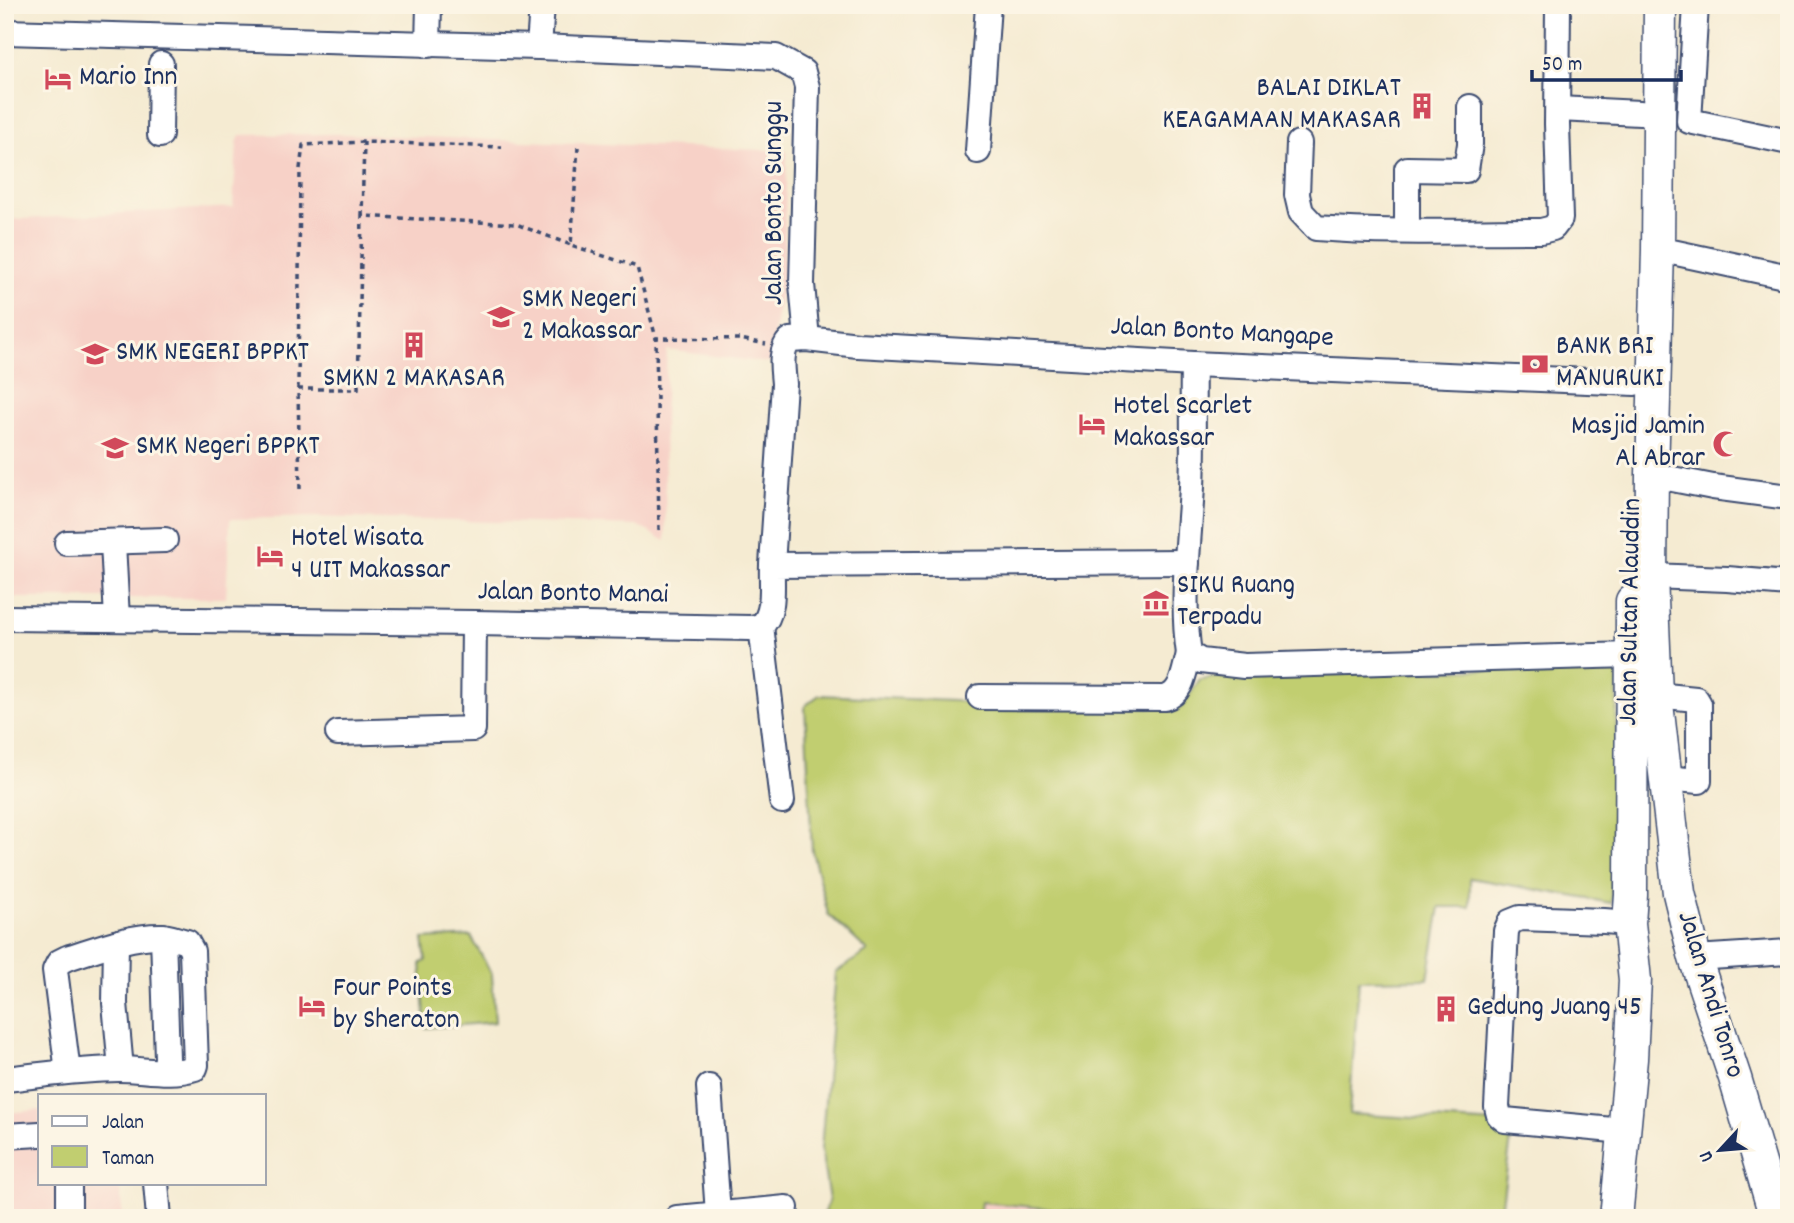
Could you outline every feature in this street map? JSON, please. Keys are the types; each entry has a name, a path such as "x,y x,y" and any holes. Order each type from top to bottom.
{"main road":[{"name":"Jalan Sultan Alauddin","path":"1616,1218 1631,1059 1635,980 1629,923 1631,655 1623,382 1640,113 1643,5"},
{"name":"Jalan Sultan Alauddin","path":"1660,5 1651,576 1671,778 1679,893"},
{"path":"1635,980 1644,959 1649,886 1659,880 1668,883 1679,893"},
{"name":"Jalan Andi Tonro","path":"1679,893 1695,958 1735,1078 1776,1218"}],"street":[{"path":"428,45 429,5"},
{"path":"539,47 542,5"},
{"path":"978,151 988,5"},
{"path":"1299,143 1297,195 1301,212 1315,228 1349,231 1541,231 1553,228 1560,219 1558,5"},
{"path":"1696,5 1689,121 1789,142"},
{"name":"Jalan Bonto Sunggu","path":"5,32 161,51 428,45 776,57 803,72 807,87 802,284 796,343"},
{"path":"160,135 161,51"},
{"path":"1407,231 1407,169 1466,170 1470,144 1470,107"},
{"path":"1558,109 1640,113"},
{"path":"1658,249 1789,277"},
{"path":"782,801 761,626 766,621 771,605 784,384 783,361 796,343"},
{"name":"Jalan Bonto Mangape","path":"796,343 1623,382"},
{"path":"980,697 1165,698 1178,691 1189,654 1187,562 1192,486 1193,363"},
{"path":"1651,475 1789,497"},
{"path":"67,543 165,540"},
{"path":"113,543 117,619"},
{"path":"772,565 1187,562"},
{"path":"1651,576 1789,584"},
{"name":"Jalan Bonto Manai","path":"5,618 750,628 761,626"},
{"path":"338,733 473,729 474,623"},
{"path":"1189,654 1201,661 1244,666 1631,655"},
{"path":"1661,695 1696,699 1699,704 1700,779 1696,782 1671,778"},
{"path":"1624,1131 1505,1120 1499,1115 1497,1107 1506,931 1510,922 1520,918 1629,923"},
{"path":"5,1079 68,1072 145,1077 167,1058 163,936 116,943 59,962 55,970 68,1072"},
{"path":"116,943 115,1003 145,1077"},
{"path":"1695,958 1789,952"},
{"path":"709,1087 718,1214"},
{"path":"5,1136 38,1134"},
{"path":"69,1184 69,1218"},
{"path":"156,1184 159,1218"},
{"path":"677,1218 786,1209"}],"path":[{"path":"298,388 358,389 364,142"},
{"path":"300,489 298,388 300,169 303,145 364,142 502,147"},
{"path":"571,245 578,147"},
{"path":"362,216 516,224 637,267 656,338 659,530"},
{"path":"656,338 796,343"}],"shaded area":[{"name":"SMK Negeri 2 Makassar","path":"341,134 787,151 783,281 769,363 667,350 664,420 666,541 638,526 316,517 230,519 226,598 5,598 5,220 233,207 237,143 240,135"},
{"path":"38,1110 38,1184 119,1184 123,1218 5,1218 5,1113"},
{"path":"980,1202 1150,1218 979,1218"}],"green space":[{"path":"1618,667 1611,903 1470,878 1470,907 1440,907 1428,979 1359,980 1349,1114 1513,1124 1500,1218 1150,1218 981,1202 979,1218 822,1218 829,1200 821,1149 836,972 868,951 828,914 812,851 805,706 819,695 1181,708 1200,679 1249,674"},
{"path":"471,936 492,975 495,1022 426,1028 421,963 426,961 423,939"}],"place":[{"name":"Mario Inn","path":"58,79"},
{"name":"BALAI DIKLAT KEAGAMAAN MAKASAR","path":"1422,106"},
{"name":"SMK Negeri 2 Makassar","path":"501,317"},
{"name":"SMKN 2 MAKASAR","path":"414,345"},
{"name":"SMK NEGERI BPPKT","path":"95,354"},
{"name":"BANK BRI MANURUKI","path":"1535,364"},
{"name":"Hotel Scarlet Makassar","path":"1092,424"},
{"name":"Masjid Jamin Al Abrar","path":"1726,444"},
{"name":"SMK Negeri BPPKT","path":"115,448"},
{"name":"Hotel Wisata 4 UIT Makassar","path":"270,556"},
{"name":"SIKU Ruang Terpadu","path":"1156,603"},
{"name":"Four Points by Sheraton","path":"312,1006"},
{"name":"Gedung Juang 45","path":"1446,1009"}]}
